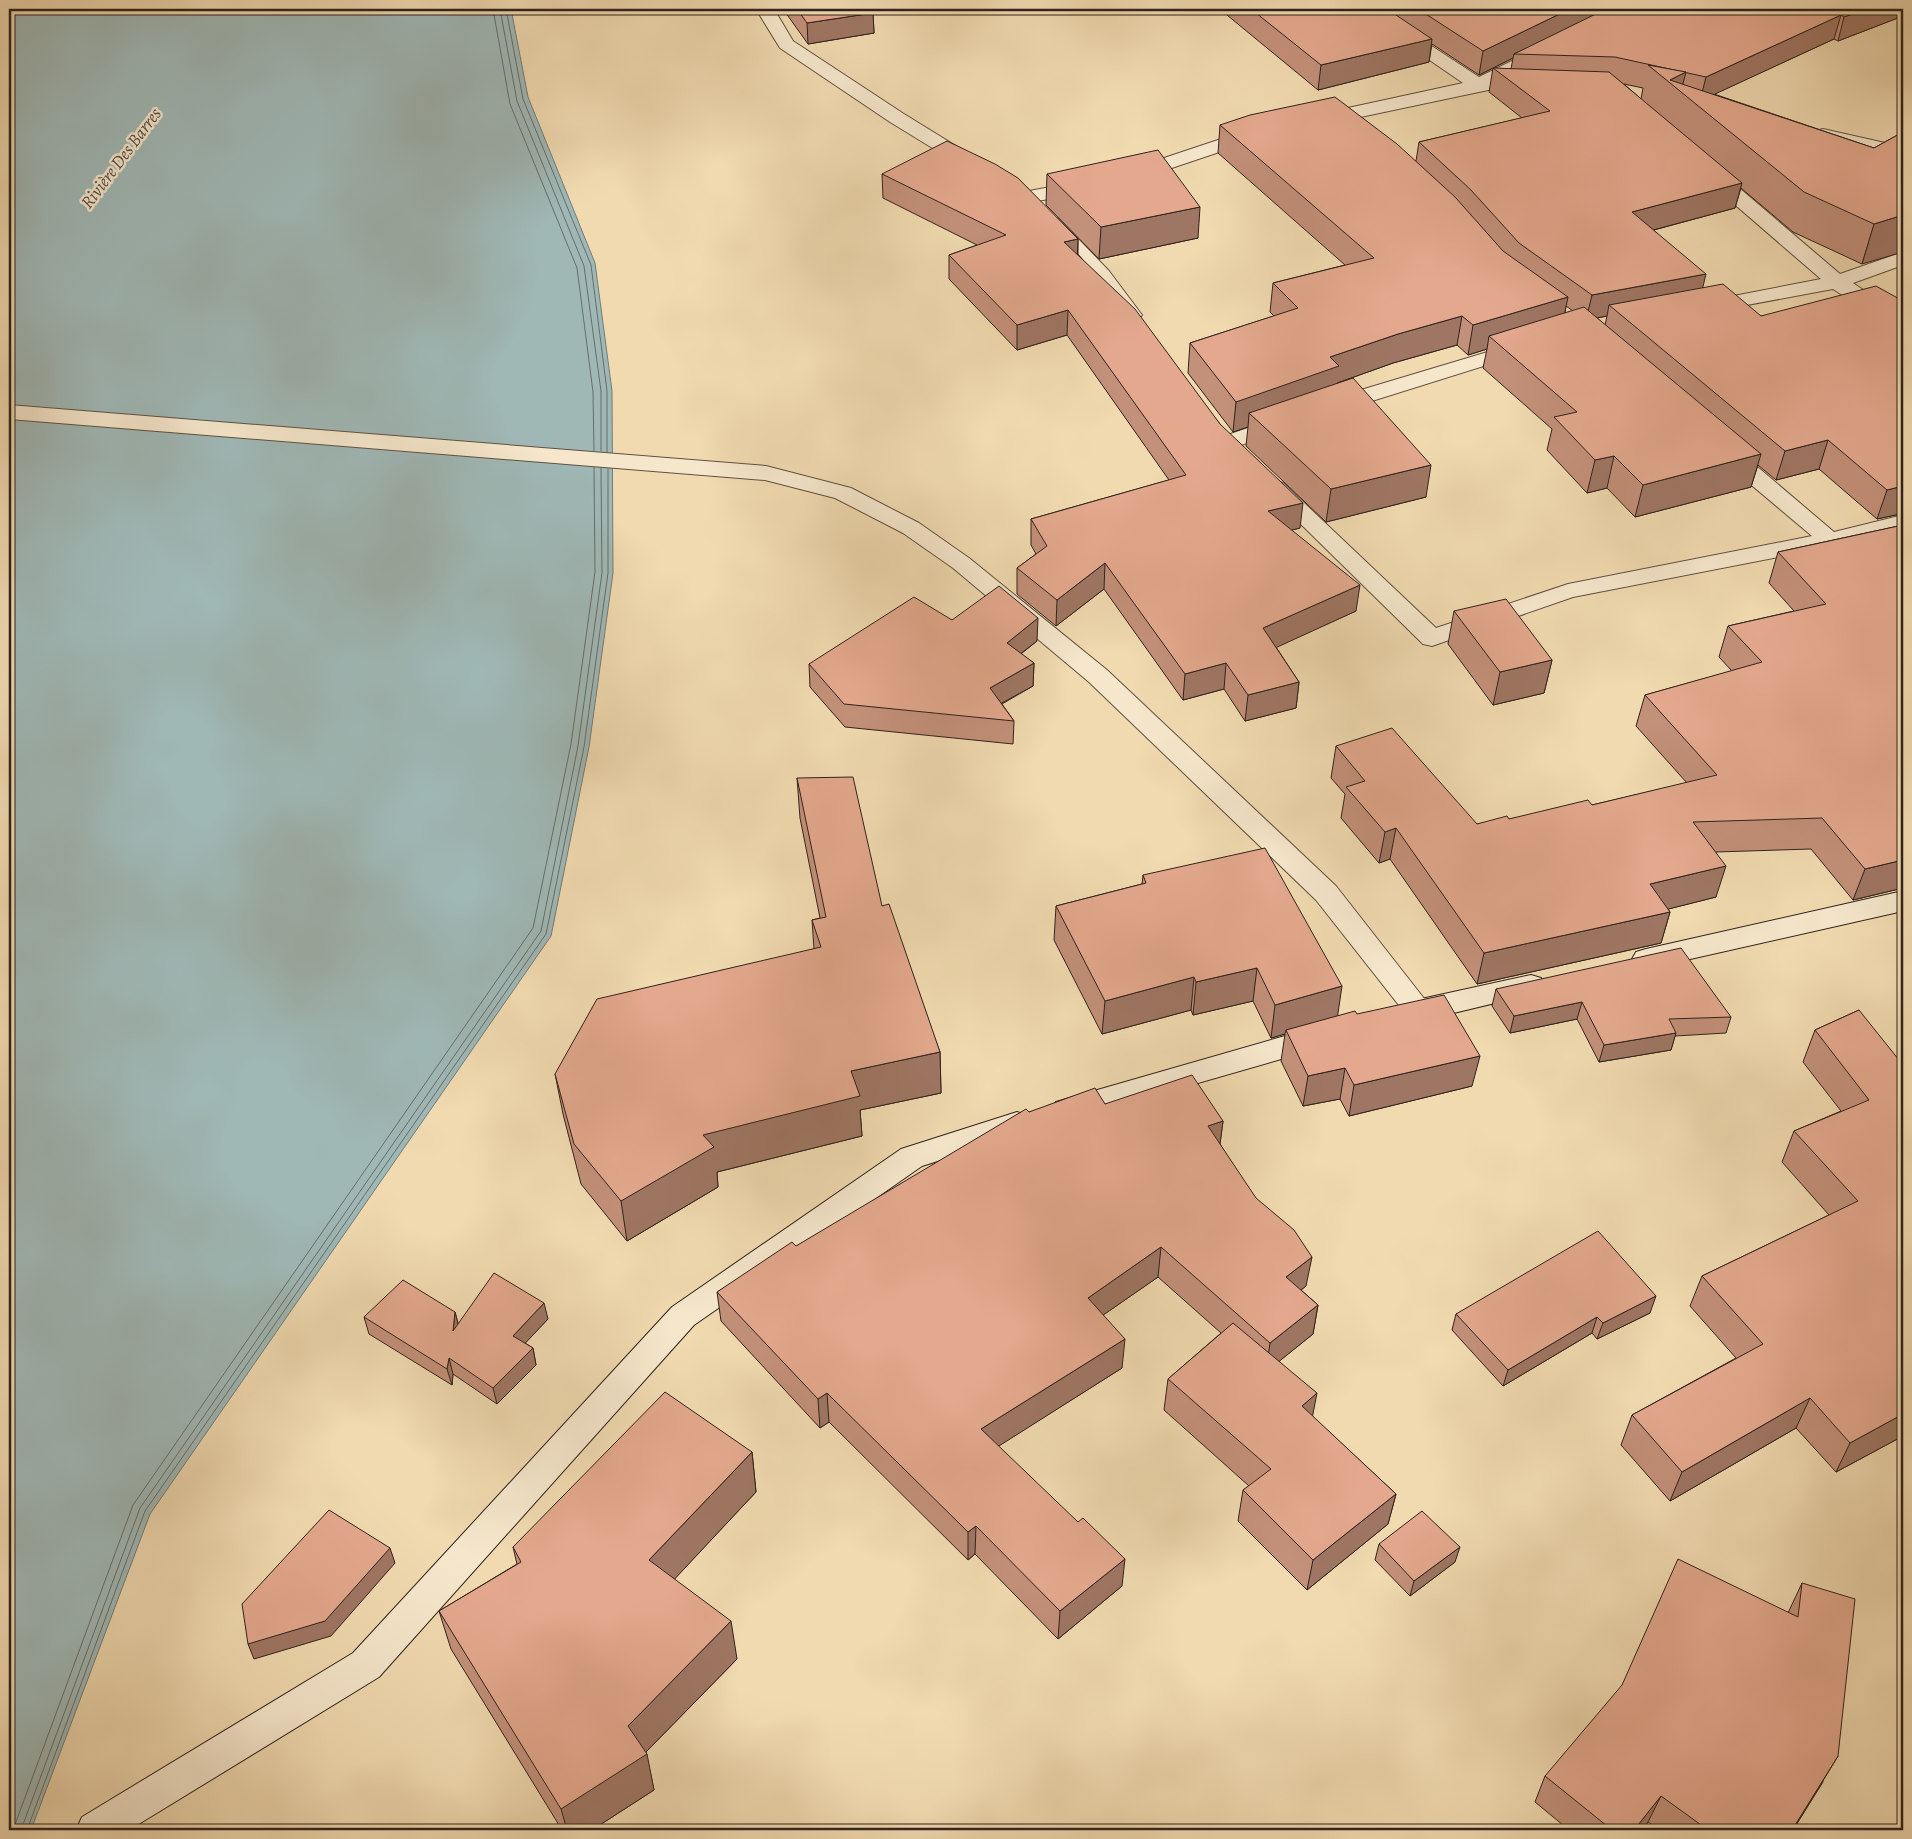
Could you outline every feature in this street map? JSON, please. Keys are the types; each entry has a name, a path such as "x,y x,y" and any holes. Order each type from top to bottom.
{"street":[{"path":"765,9 786,44 897,118 1026,197 1102,275 1144,331"},
{"path":"1364,9 1478,85"},
{"path":"1478,85 1546,51"},
{"path":"1300,124 1478,85 1516,86"},
{"path":"1338,115 1359,132"},
{"path":"1119,178 1137,174 1242,136 1271,130"},
{"path":"1806,131 1903,152"},
{"path":"1694,160 1837,282 1903,326"},
{"path":"1026,197 1100,183"},
{"path":"1680,311 1837,282 1903,258"},
{"path":"1227,442 1374,392 1544,340"},
{"path":"9,412 676,464 766,473 843,493 911,528 961,564 1098,676 1326,893 1419,1010"},
{"path":"1710,438 1830,540"},
{"path":"1262,476 1432,638 1568,591 1830,540 1903,522"},
{"path":"1622,964 1903,902"},
{"path":"1390,1018 1554,980"},
{"path":"95,1830 366,1665 683,1316 912,1157 1152,1084 1342,1031"}],"water":[{"name":"Rivière Des Barres","path":"9,9 511,9 528,97 595,263 612,391 613,573 589,747 551,936 150,1514 31,1830 9,1830"}],"building":[{"path":"797,9 870,9 873,13 807,23"},
{"path":"1251,9 1387,9 1432,39 1321,65"},
{"path":"1418,9 1570,9 1483,51"},
{"path":"1606,9 1866,9 1844,17 1841,15 1706,77 1615,57 1514,54"},
{"path":"1648,65 1686,72 1670,80 1874,148 1903,132 1903,215 1874,224 1804,192"},
{"path":"1493,68 1609,72 1742,183 1632,212 1706,274 1592,295 1519,243 1471,190 1419,142 1550,111"},
{"path":"1335,97 1397,144 1455,197 1503,251 1568,297 1473,325 1462,316 1398,334 1330,357 1339,366 1236,402 1190,343 1298,308 1273,283 1374,258 1220,125 1250,115"},
{"path":"947,141 995,164 1018,178 1078,239 1064,242 1135,309 1220,424 1303,503 1268,511 1360,585 1263,628 1299,682 1248,695 1226,663 1185,674 1105,563 1057,600 1017,568 1047,546 1031,519 1186,475 1068,310 1017,325 949,255 1006,235 882,174"},
{"path":"1158,150 1200,207 1101,227 1047,174"},
{"path":"1723,284 1761,316 1876,286 1903,301 1903,486 1887,490 1828,440 1785,451 1609,305"},
{"path":"1584,307 1761,454 1643,485 1614,456 1595,460 1554,417 1577,412 1489,336"},
{"path":"1353,378 1431,465 1331,489 1249,413"},
{"path":"1903,525 1903,807 1899,809 1903,814 1903,860 1865,869 1822,818 1693,822 1726,866 1650,884 1670,912 1484,953 1396,828 1385,832 1346,787 1365,781 1336,746 1392,728 1477,824 1507,816 1509,819 1588,800 1592,805 1717,775 1645,695 1762,662 1728,626 1826,604 1778,552"},
{"path":"999,586 1038,618 1007,643 1034,663 990,688 1014,721 844,704 809,664 914,597 952,620"},
{"path":"1506,599 1552,660 1500,672 1454,611"},
{"path":"853,777 882,906 889,904 940,1052 851,1071 860,1096 703,1135 714,1147 621,1201 574,1144 555,1074 597,999 821,947 812,920 826,917 797,778"},
{"path":"1265,848 1342,986 1275,1005 1257,968 1196,982 1194,977 1105,1001 1056,906 1146,883 1143,875"},
{"path":"1681,948 1731,1017 1669,1019 1676,1033 1604,1045 1582,1002 1514,1016 1496,989"},
{"path":"1444,995 1480,1056 1354,1085 1345,1068 1308,1076 1286,1030 1355,1011 1357,1014"},
{"path":"1859,1010 1903,1065 1903,1414 1850,1443 1810,1398 1682,1472 1632,1415 1763,1344 1702,1276 1858,1201 1794,1131 1869,1100 1815,1030"},
{"path":"1192,1075 1223,1121 1208,1126 1256,1198 1294,1230 1312,1257 1286,1277 1318,1305 1270,1343 1161,1247 1088,1298 1125,1339 981,1429 1078,1522 1083,1518 1125,1559 1060,1611 976,1526 968,1532 827,1393 818,1399 717,1292 792,1242 796,1246 1026,1109 1029,1112 1095,1088 1105,1104"},
{"path":"1598,1231 1656,1296 1603,1323 1597,1317 1508,1370 1456,1314"},
{"path":"494,1273 544,1303 513,1336 533,1348 493,1388 449,1358 447,1369 364,1317 403,1280 455,1312 453,1331"},
{"path":"1233,1323 1317,1393 1302,1406 1396,1494 1313,1560 1243,1490 1271,1469 1168,1379"},
{"path":"665,1392 752,1452 649,1560 731,1621 628,1726 647,1754 561,1809 439,1611 521,1562 513,1547"},
{"path":"329,1510 390,1548 325,1621 248,1644 242,1604"},
{"path":"1422,1511 1460,1547 1414,1581 1379,1544"},
{"path":"1678,1559 1798,1617 1802,1583 1855,1599 1838,1756 1792,1830 1708,1830 1661,1796 1634,1830 1612,1830 1545,1776 1622,1685"}]}
